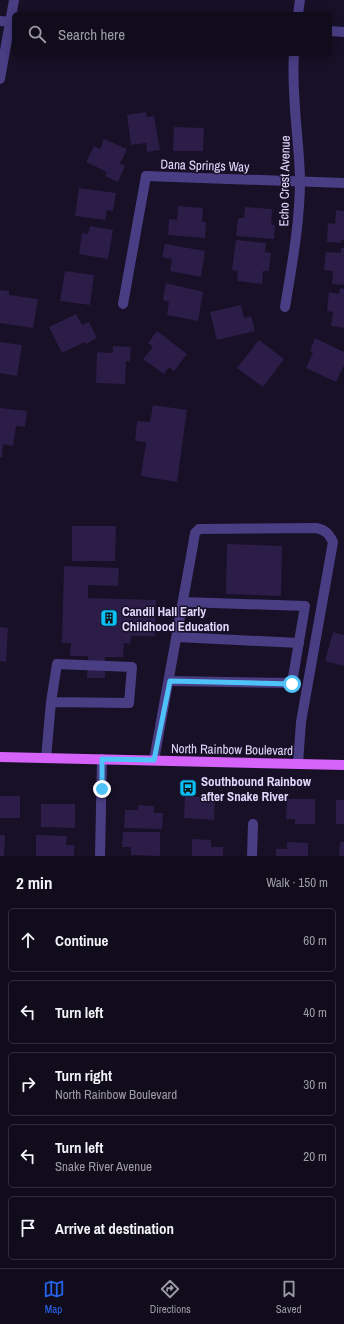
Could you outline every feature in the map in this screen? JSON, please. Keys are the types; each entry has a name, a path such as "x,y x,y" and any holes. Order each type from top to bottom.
{"main road":[{"name":"North Rainbow Boulevard","path":"0,758 344,765"}],"street":[{"path":"0,79 8,22 14,0"},
{"path":"298,12 300,0"},
{"path":"332,31 344,32"},
{"name":"Echo Crest Avenue","path":"285,307 296,244 300,181 299,134 293,74 294,56"},
{"name":"Dana Springs Way","path":"123,304 146,176 344,183"},
{"path":"154,760 170,681 193,545 198,529 316,528 324,529 333,542 301,722 298,763"},
{"path":"170,681 292,684 305,606 184,602"},
{"path":"177,638 299,643"},
{"path":"46,758 51,702 57,664 132,667 129,703 51,702"},
{"path":"100,856 102,759"},
{"path":"252,856 253,824"}],"building":[{"path":"146,112 147,117 154,116 160,150 147,152 146,143 131,145 127,115"},
{"path":"174,127 204,128 203,151 173,151"},
{"path":"104,139 127,149 120,164 125,166 118,182 105,176 107,172 86,162 94,146 100,149"},
{"path":"79,188 116,193 113,211 107,210 105,220 75,216"},
{"path":"178,206 203,208 202,222 206,222 205,238 168,235 169,219 177,220"},
{"path":"245,207 272,209 271,225 275,225 274,239 236,236 238,218 244,218"},
{"path":"336,210 344,211 344,240 341,240 341,243 327,242 328,223 335,224"},
{"path":"90,226 113,230 108,259 79,254 82,233 88,234"},
{"path":"236,240 266,243 265,252 271,253 269,271 263,271 262,284 237,281 238,271 232,270"},
{"path":"165,244 205,251 201,277 170,271 172,259 162,257"},
{"path":"341,248 344,248 344,285 332,284 333,271 324,270 326,252 341,253"},
{"path":"65,271 94,275 90,305 60,301"},
{"path":"166,283 203,292 198,321 167,315 169,302 163,300"},
{"path":"340,288 344,289 344,328 331,326 333,312 327,311 329,292 339,294"},
{"path":"0,290 9,291 9,295 38,299 33,328 0,323"},
{"path":"241,305 244,318 251,316 255,331 217,340 210,312"},
{"path":"76,314 82,325 89,322 97,338 62,353 49,327"},
{"path":"157,331 187,354 174,371 169,367 164,374 143,359 153,347 148,343"},
{"path":"315,338 344,352 344,365 336,382 306,368 313,352 310,351"},
{"path":"259,340 284,359 263,387 237,368"},
{"path":"0,342 22,345 17,376 0,373"},
{"path":"113,346 131,347 130,362 126,361 125,384 96,383 97,352 113,353"},
{"path":"153,405 187,410 177,482 141,476 146,442 135,441 137,421 150,422"},
{"path":"0,408 27,411 25,427 16,426 13,446 3,444 2,457 0,457"},
{"path":"72,526 116,526 115,561 72,561"},
{"path":"227,544 282,546 281,596 226,594"},
{"name":"Candil Hall Early Childhood Education","path":"64,566 119,568 118,586 88,585 88,598 156,600 155,636 131,636 130,644 124,643 123,657 105,657 105,678 87,678 88,656 70,656 71,643 62,643"},
{"path":"0,627 8,628 6,662 0,661"},
{"path":"333,632 344,635 344,666 325,661"},
{"path":"0,796 20,796 20,818 0,818"},
{"path":"185,796 215,798 214,820 184,818"},
{"path":"287,799 315,799 315,824 295,824 295,819 286,819"},
{"path":"336,800 344,800 344,824 336,824"},
{"path":"41,804 75,804 75,828 41,827"},
{"path":"138,805 154,806 154,813 163,813 162,829 124,828 125,810 138,810"},
{"path":"123,832 160,832 160,856 131,855 131,847 122,847"},
{"path":"0,835 5,835 4,856 0,856"},
{"path":"36,835 67,836 66,845 74,845 74,856 36,856"},
{"path":"192,839 211,840 211,847 223,847 223,856 192,856"},
{"path":"287,842 308,843 308,856 276,856 276,849 287,849"},
{"path":"340,842 344,842 344,856 339,856"}],"place":[{"name":"Candil Hall Early Childhood Education","path":"109,618"},
{"name":"Southbound Rainbow after Snake River","path":"188,788"}],"route":[{"path":"102,789 102,759 154,760 170,681 292,684"}]}
